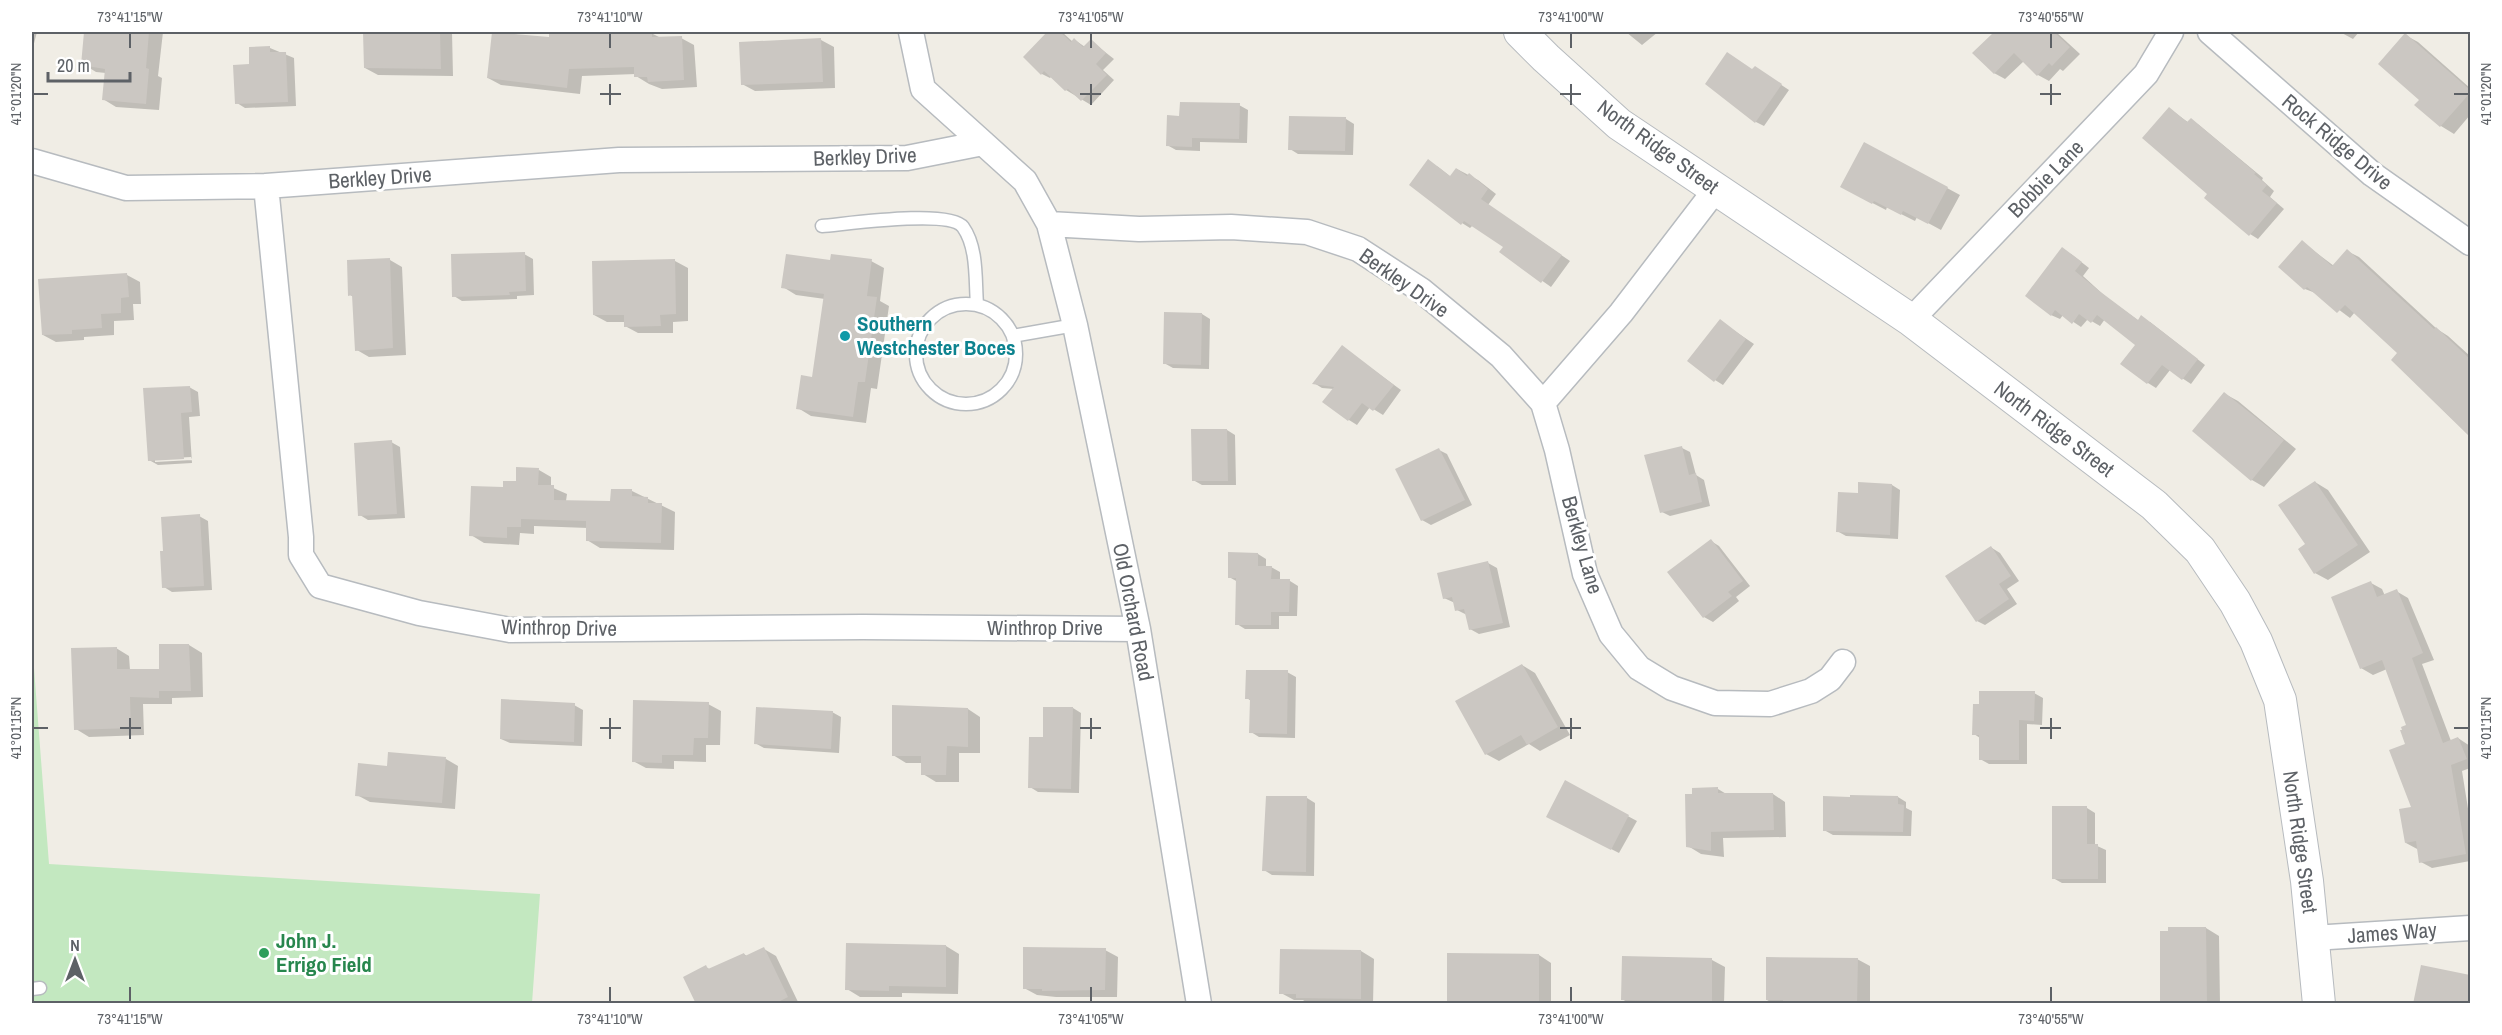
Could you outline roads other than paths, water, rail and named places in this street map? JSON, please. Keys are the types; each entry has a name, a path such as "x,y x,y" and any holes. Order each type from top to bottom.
{"street":[{"path":"911,32 923,88 1025,181 1050,224"},
{"name":"North Ridge Street","path":"1520,32 1619,124 1911,320 2154,505 2200,550 2235,602 2256,641 2280,700 2307,881 2319,1004"},
{"name":"Bobbie Lane","path":"1911,320 2146,74 2171,32"},
{"name":"Rock Ridge Drive","path":"2210,32 2372,174 2470,243"},
{"name":"Berkley Drive","path":"32,161 126,188 266,186 620,160 907,158 983,143"},
{"name":"Winthrop Drive","path":"266,186 302,555 320,586 419,614 510,630 863,627 1138,629"},
{"path":"1543,403 1621,313 1716,189"},
{"name":"Berkley Drive","path":"1050,224 1139,229 1231,227 1307,232 1358,249 1421,290 1501,356 1543,403"},
{"name":"Old Orchard Road","path":"1050,224 1075,325 1138,629 1199,1004"},
{"name":"Berkley Lane","path":"1543,403 1557,450 1585,574 1611,634 1639,668 1672,688 1714,703 1770,704 1811,692 1830,679 1843,662"},
{"name":"James Way","path":"2313,938 2470,928"}],"lane":[{"path":"822,226 921,217 951,220 962,225 971,242 977,304"},
{"path":"960,304 977,304 992,311 1005,322 1013,336 1016,353 1014,369 1006,384 994,396 979,403 963,404 946,401 932,392 922,379 916,364 915,347 920,331 930,318 944,308 960,304"},
{"path":"1013,336 1075,325"}],"place":[{"name":"Southern Westchester Boces","path":"845,336"},
{"name":"John J. Errigo Field","path":"264,953"}]}
